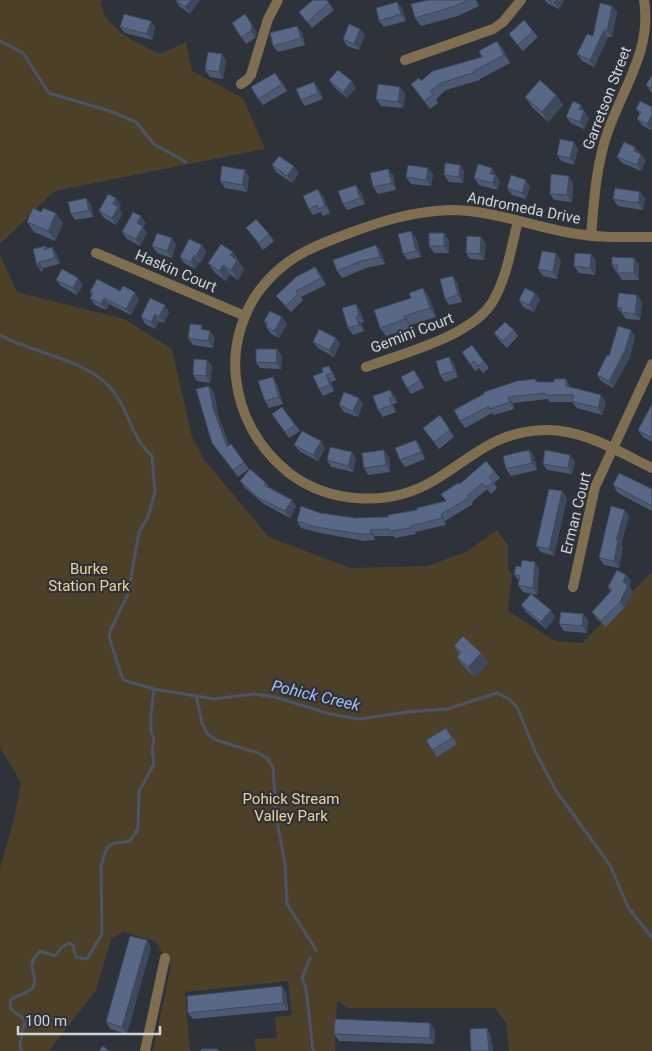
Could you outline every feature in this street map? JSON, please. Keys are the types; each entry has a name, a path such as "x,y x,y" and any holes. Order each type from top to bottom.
{"street":[{"path":"241,84 251,74 268,19 278,0"},
{"path":"405,60 493,29 503,22 521,0"},
{"name":"Garretson Street","path":"590,236 600,158 608,131 642,50 646,25 644,0"},
{"name":"Andromeda Drive","path":"652,237 590,236 489,214 451,210 419,212 381,221 313,247 293,257 266,282 245,316 237,344 235,369 238,394 246,418 259,442 276,462 298,479 323,492 365,499 406,493 434,480 488,444 527,432 550,430 573,433 612,448 652,468"},
{"name":"Gemini Court","path":"366,368 458,332 480,318 492,303 501,286 518,221"},
{"name":"Haskin Court","path":"96,253 245,316"},
{"name":"Erman Court","path":"573,587 595,487 652,364"},
{"path":"145,1051 165,958"}],"green space":[{"path":"0,0 103,0 100,2 103,12 115,28 141,45 160,54 186,42 192,71 243,98 265,149 55,191 0,244"},
{"name":"Pohick Stream Valley Park","path":"0,255 17,292 124,319 172,349 192,437 205,461 269,537 350,568 427,566 466,552 497,530 508,545 508,569 512,574 508,611 555,641 582,643 652,572 652,1051 509,1051 506,1023 495,1008 349,1008 337,1001 335,1051 256,1051 254,1039 277,1038 275,1017 292,1015 288,981 185,992 190,1051 153,1051 171,966 155,941 124,932 111,939 96,990 49,1051 0,1051 0,868 13,823 21,783 0,747"}],"building":[{"path":"175,0 191,0 185,7"},
{"path":"313,0 327,0 329,3 307,22 299,12"},
{"path":"428,0 469,0 415,18 411,4"},
{"path":"397,2 401,14 379,21 376,8"},
{"path":"600,3 612,6 607,31 604,30 590,60 577,54 587,34 593,36"},
{"path":"124,14 151,21 147,34 120,27"},
{"path":"245,14 252,25 251,31 241,37 232,23"},
{"path":"524,20 533,31 518,45 509,34"},
{"path":"349,24 360,29 354,44 343,39"},
{"path":"297,26 301,38 273,46 270,33"},
{"path":"497,41 504,55 475,72 441,83 430,91 433,95 424,101 411,84 419,78 421,81 433,71 482,57 479,51"},
{"path":"208,52 222,54 219,72 205,70"},
{"path":"338,70 352,81 343,92 329,80"},
{"path":"275,73 282,84 258,99 251,87"},
{"path":"652,75 652,88 646,85"},
{"path":"540,80 556,95 542,112 525,97"},
{"path":"314,82 318,93 301,100 296,89"},
{"path":"378,84 400,87 398,102 376,99"},
{"path":"573,101 581,105 579,109 584,111 580,122 566,117"},
{"path":"640,101 652,107 652,115 647,124 637,119 641,112 636,109"},
{"path":"560,139 574,142 570,158 557,155"},
{"path":"624,142 635,147 634,151 641,154 637,165 617,157"},
{"path":"279,156 294,166 287,176 272,165"},
{"path":"445,163 460,165 459,177 444,175"},
{"path":"478,164 492,168 490,174 495,175 493,183 474,178"},
{"path":"408,165 428,168 426,180 406,177"},
{"path":"222,166 245,170 242,185 220,181"},
{"path":"388,169 392,183 373,187 370,173"},
{"path":"551,174 569,176 567,195 550,194"},
{"path":"511,175 526,180 522,193 507,188"},
{"path":"356,185 360,198 343,204 338,191"},
{"path":"615,188 640,192 638,203 613,199"},
{"path":"318,189 325,206 319,209 317,205 309,209 303,196"},
{"path":"108,194 116,198 113,204 118,207 112,218 99,211"},
{"path":"86,198 89,210 71,214 68,202"},
{"path":"33,208 41,212 43,208 56,213 48,231 27,222"},
{"path":"133,212 141,216 137,223 143,226 136,239 122,232"},
{"path":"256,219 269,234 259,243 246,228"},
{"path":"411,231 416,251 403,254 398,234"},
{"path":"157,233 172,238 167,251 152,246"},
{"path":"429,233 444,233 444,246 429,246"},
{"path":"467,236 481,237 480,254 466,253"},
{"path":"189,239 202,245 191,262 180,257"},
{"path":"221,244 233,252 230,255 237,260 231,270 223,265 219,271 208,263"},
{"path":"376,245 380,257 361,261 337,271 333,260"},
{"path":"46,246 44,250 52,247 55,258 39,262 37,266 33,249"},
{"path":"542,251 556,253 553,272 538,269"},
{"path":"575,253 591,254 590,268 574,266"},
{"path":"612,257 634,258 634,273 617,273 617,265 612,265"},
{"path":"315,267 321,278 296,291 298,294 286,306 276,296 296,277"},
{"path":"62,269 78,278 73,288 56,280"},
{"path":"453,276 458,295 445,299 440,279"},
{"path":"97,279 120,291 123,286 135,292 126,309 104,298 101,304 90,298 93,293 90,292"},
{"path":"423,288 430,308 404,316 405,319 380,328 374,310 411,298 409,293"},
{"path":"525,288 535,293 529,305 519,300"},
{"path":"619,293 637,295 635,314 621,312 622,308 617,307"},
{"path":"150,298 165,305 159,317 155,314 151,322 141,317"},
{"path":"356,304 359,316 356,316 359,325 348,328 342,308"},
{"path":"270,311 282,317 274,331 266,327 268,323 264,321"},
{"path":"505,322 514,330 503,341 494,333"},
{"path":"190,324 202,325 201,329 210,331 208,341 188,338"},
{"path":"618,326 631,330 625,350 609,381 597,375 607,355 609,356"},
{"path":"319,329 336,338 329,350 313,342"},
{"path":"472,345 484,362 478,366 474,361 470,364 462,352"},
{"path":"256,349 277,349 276,363 256,362"},
{"path":"449,357 454,371 440,375 436,361"},
{"path":"194,359 207,360 206,376 193,375"},
{"path":"329,366 332,373 326,375 330,385 319,389 313,376 323,372 322,368"},
{"path":"414,370 420,381 407,388 401,377"},
{"path":"273,377 279,397 265,401 258,381"},
{"path":"535,379 536,382 554,382 554,379 566,379 566,386 601,395 598,408 572,401 574,395 545,395 545,393 508,397 510,402 489,409 489,406 460,421 454,410 484,394 484,392 517,381"},
{"path":"209,386 213,408 227,447 231,444 244,462 233,470 212,443 196,389"},
{"path":"390,390 393,397 389,398 392,405 378,410 373,396"},
{"path":"344,392 359,398 353,411 339,405"},
{"path":"652,404 652,438 638,430"},
{"path":"282,407 295,425 285,432 272,414"},
{"path":"440,415 450,430 434,442 423,428"},
{"path":"302,431 321,441 313,455 294,445"},
{"path":"416,440 421,452 400,460 395,448"},
{"path":"330,447 352,452 348,466 327,460"},
{"path":"384,450 386,465 364,468 362,453"},
{"path":"529,450 532,463 506,469 503,456"},
{"path":"545,450 570,455 568,468 543,464"},
{"path":"486,461 495,472 489,477 493,482 486,487 482,483 467,496 469,498 441,514 442,518 411,526 411,528 390,531 390,529 370,530 371,534 360,534 316,527 297,521 301,506 320,513 355,518 388,517 388,515 417,510 417,508 446,501 441,494 458,483 460,484"},
{"path":"250,469 266,483 264,485 292,500 285,511 259,498 240,481"},
{"path":"619,473 652,489 652,506 613,485"},
{"path":"549,489 562,491 549,549 536,546"},
{"path":"611,506 625,510 616,540 618,540 614,561 599,558"},
{"path":"522,560 535,562 533,588 518,585 520,576 514,574 516,566 521,567"},
{"path":"617,570 626,575 623,582 628,585 620,602 601,621 592,612 612,590 608,587"},
{"path":"531,594 551,610 541,622 521,605"},
{"path":"561,612 583,614 582,626 559,624"},
{"path":"463,636 481,653 468,667 457,657 461,652 454,646"},
{"path":"446,728 452,738 432,750 426,740"},
{"path":"130,936 147,940 122,1027 106,1022"},
{"path":"282,986 283,1003 188,1013 187,996"},
{"path":"335,1019 430,1023 430,1038 334,1034"},
{"path":"487,1028 489,1051 471,1051 470,1029"},
{"path":"103,1046 109,1051 99,1051"},
{"path":"201,1049 218,1049 218,1051 201,1051"}],"waterway":[{"path":"0,41 23,53 49,93 113,112 136,122 154,144 186,162"},
{"name":"Pohick Creek","path":"0,335 83,368 108,385 120,402 139,441 152,456 155,492 148,517 139,532 128,594 110,631 109,637 123,680 154,689 214,699 254,694 275,697 330,714 359,719 407,712 447,709 497,693 509,699 517,707 535,751 556,791 610,865 628,907 652,938"},
{"path":"21,1051 20,1044 25,1020 11,1009 10,1001 29,992 33,987 35,978 32,966 35,957 41,951 55,956 61,948 69,943 73,945 76,957 87,959 102,934 101,865 107,848 112,844 130,841 138,829 139,791 154,764 152,750 154,739 151,731 154,689"},
{"path":"196,696 202,723 207,733 216,740 258,753 267,758 273,767 276,817 285,863 287,904 316,950"},
{"path":"310,958 302,978 306,988 313,1051"}],"park label":[{"name":"Burke Station Park","path":"89,578"}]}
